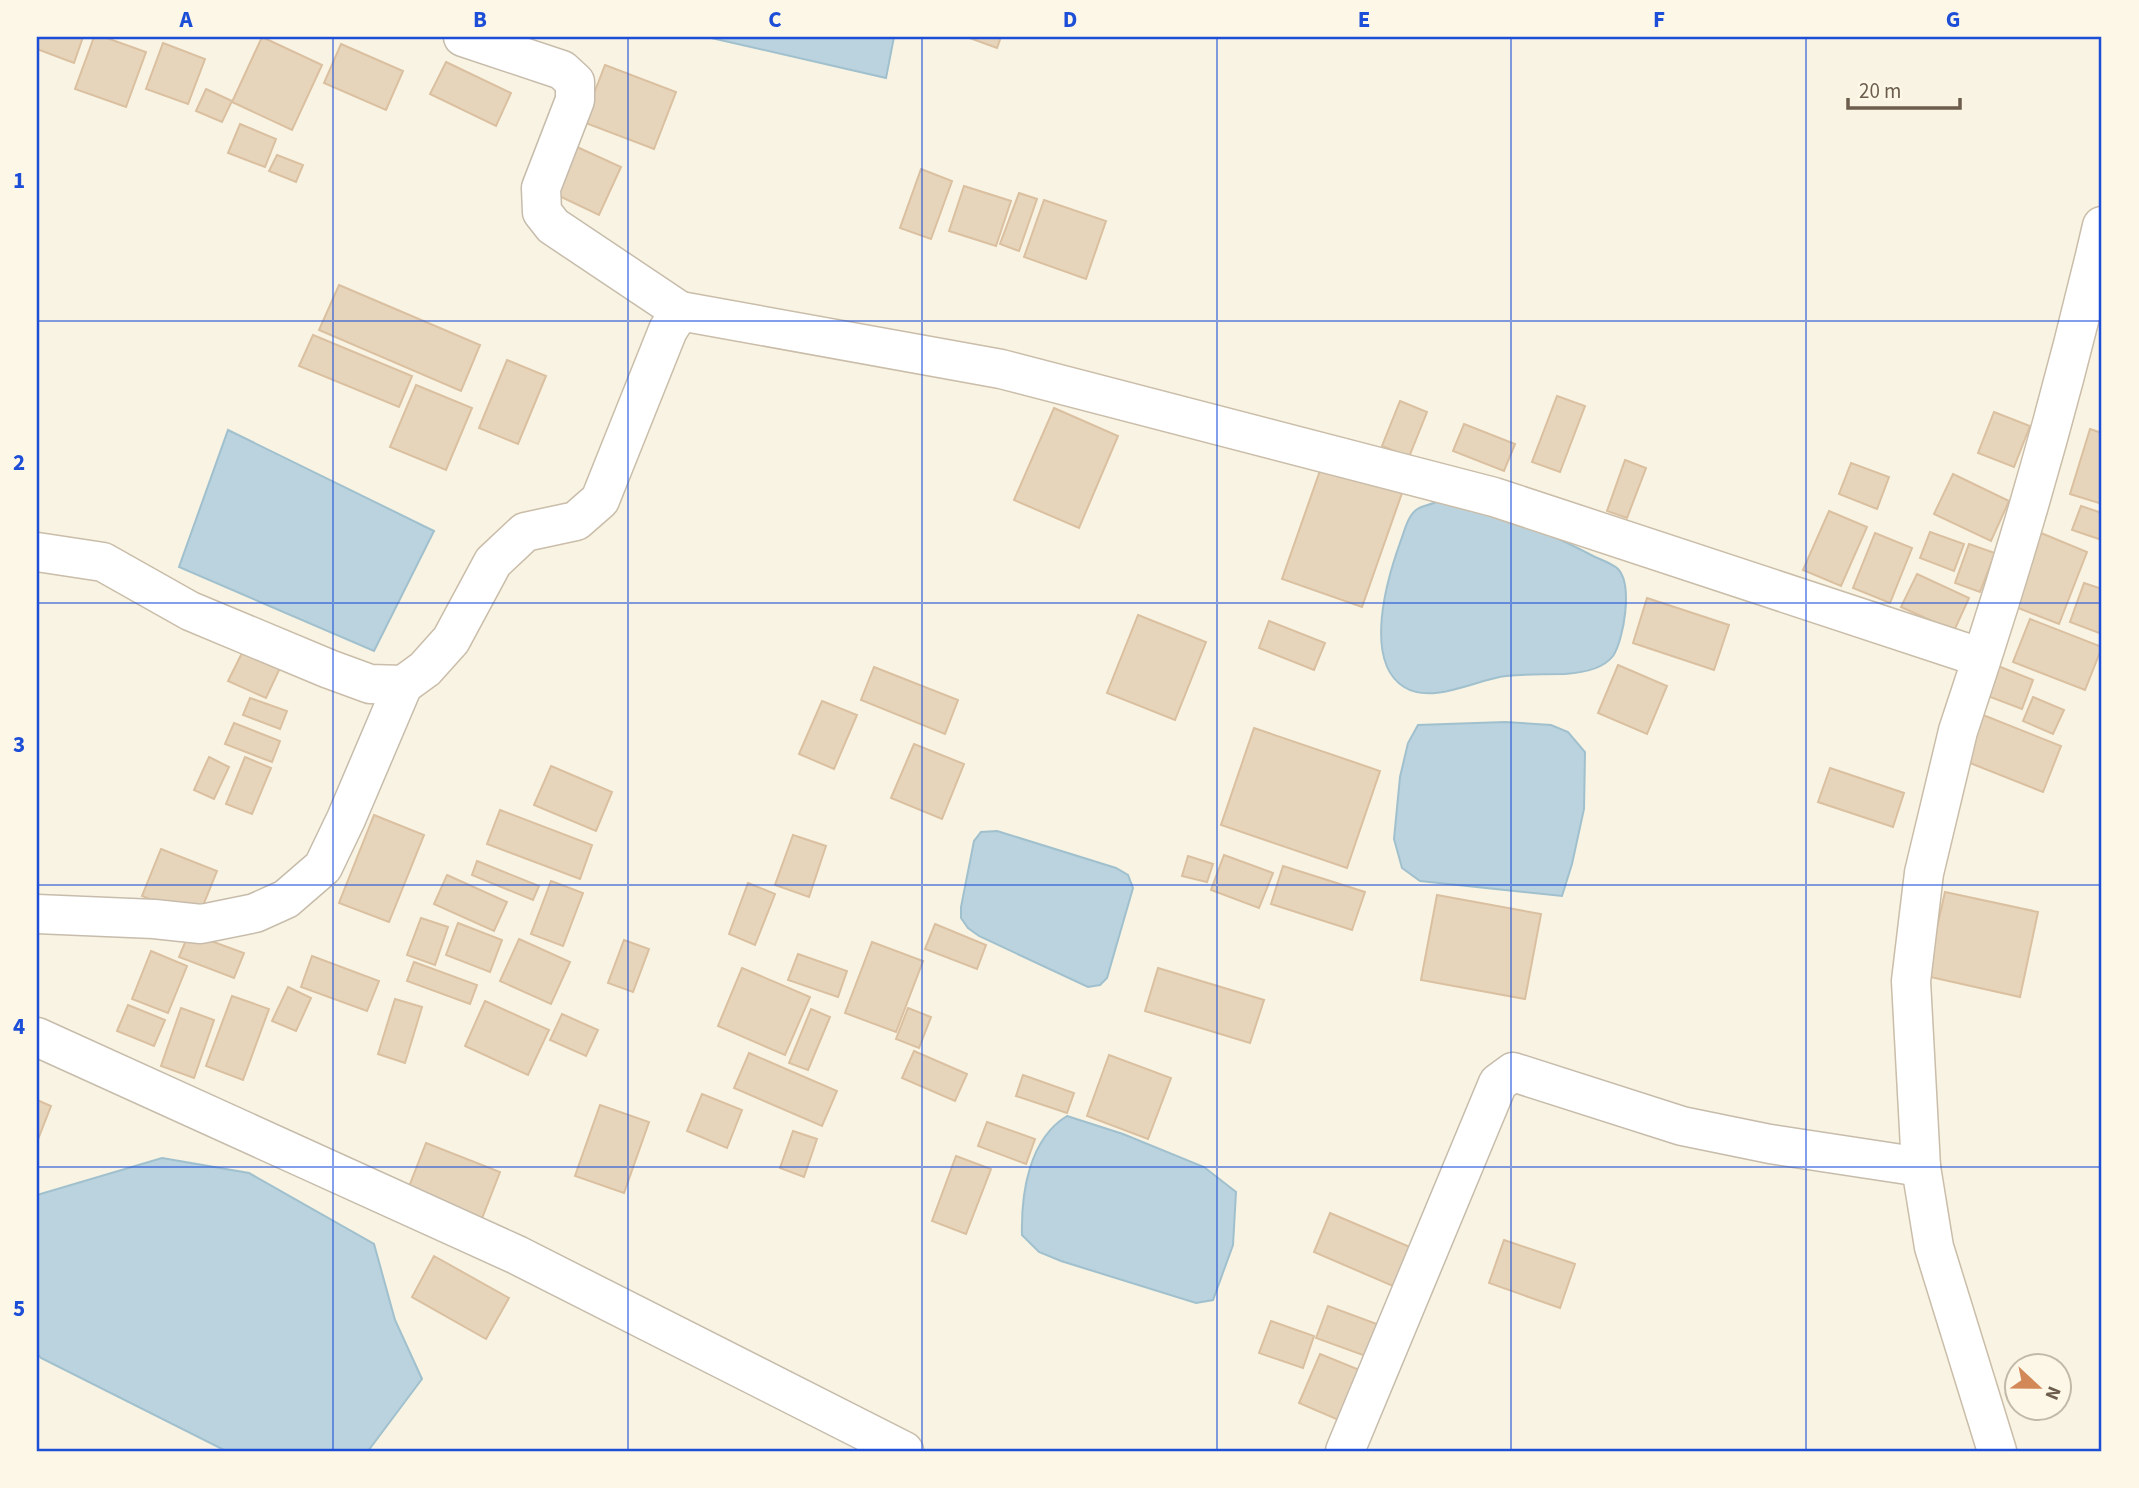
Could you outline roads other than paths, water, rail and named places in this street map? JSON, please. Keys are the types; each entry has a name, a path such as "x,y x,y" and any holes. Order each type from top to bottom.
{"street":[{"path":"463,37 562,69 575,82 575,100 541,188 542,212 553,226 680,311 1001,369 1494,497 1982,658"},
{"path":"1997,1451 1934,1247 1921,1167 1911,981 1924,873 1958,731 2001,600 2069,367 2102,226"},
{"path":"37,914 154,919 201,924 255,913 286,899 323,867 402,685 425,669 451,640 492,562 525,532 576,522 600,500 668,330 680,311"},
{"path":"37,552 103,562 190,611 329,669 370,684 402,685"},
{"path":"37,1037 517,1255 904,1451"},
{"path":"1345,1451 1498,1083 1513,1072 1682,1126 1770,1144 1921,1167"}],"water":[{"path":"707,37 894,37 886,78"},
{"path":"228,430 434,531 374,651 179,567"},
{"path":"1436,502 1477,509 1518,522 1557,538 1618,569 1623,577 1626,599 1621,637 1613,656 1591,670 1577,673 1506,676 1441,692 1416,692 1404,687 1392,675 1384,659 1381,640 1385,598 1389,577 1410,517 1418,509"},
{"path":"1505,722 1551,725 1568,732 1585,752 1584,809 1562,896 1420,881 1402,868 1394,839 1400,777 1408,743 1418,725"},
{"path":"997,831 1116,868 1128,875 1133,888 1107,978 1100,985 1088,987 979,936 968,928 961,918 974,841 981,832"},
{"path":"1067,1116 1123,1134 1204,1167 1236,1192 1233,1245 1213,1300 1196,1303 1061,1261 1039,1252 1022,1235 1023,1202 1030,1168 1044,1138"},
{"path":"162,1158 249,1173 374,1244 395,1320 422,1379 368,1451 226,1451 41,1358 37,1353 37,1195"}]}
